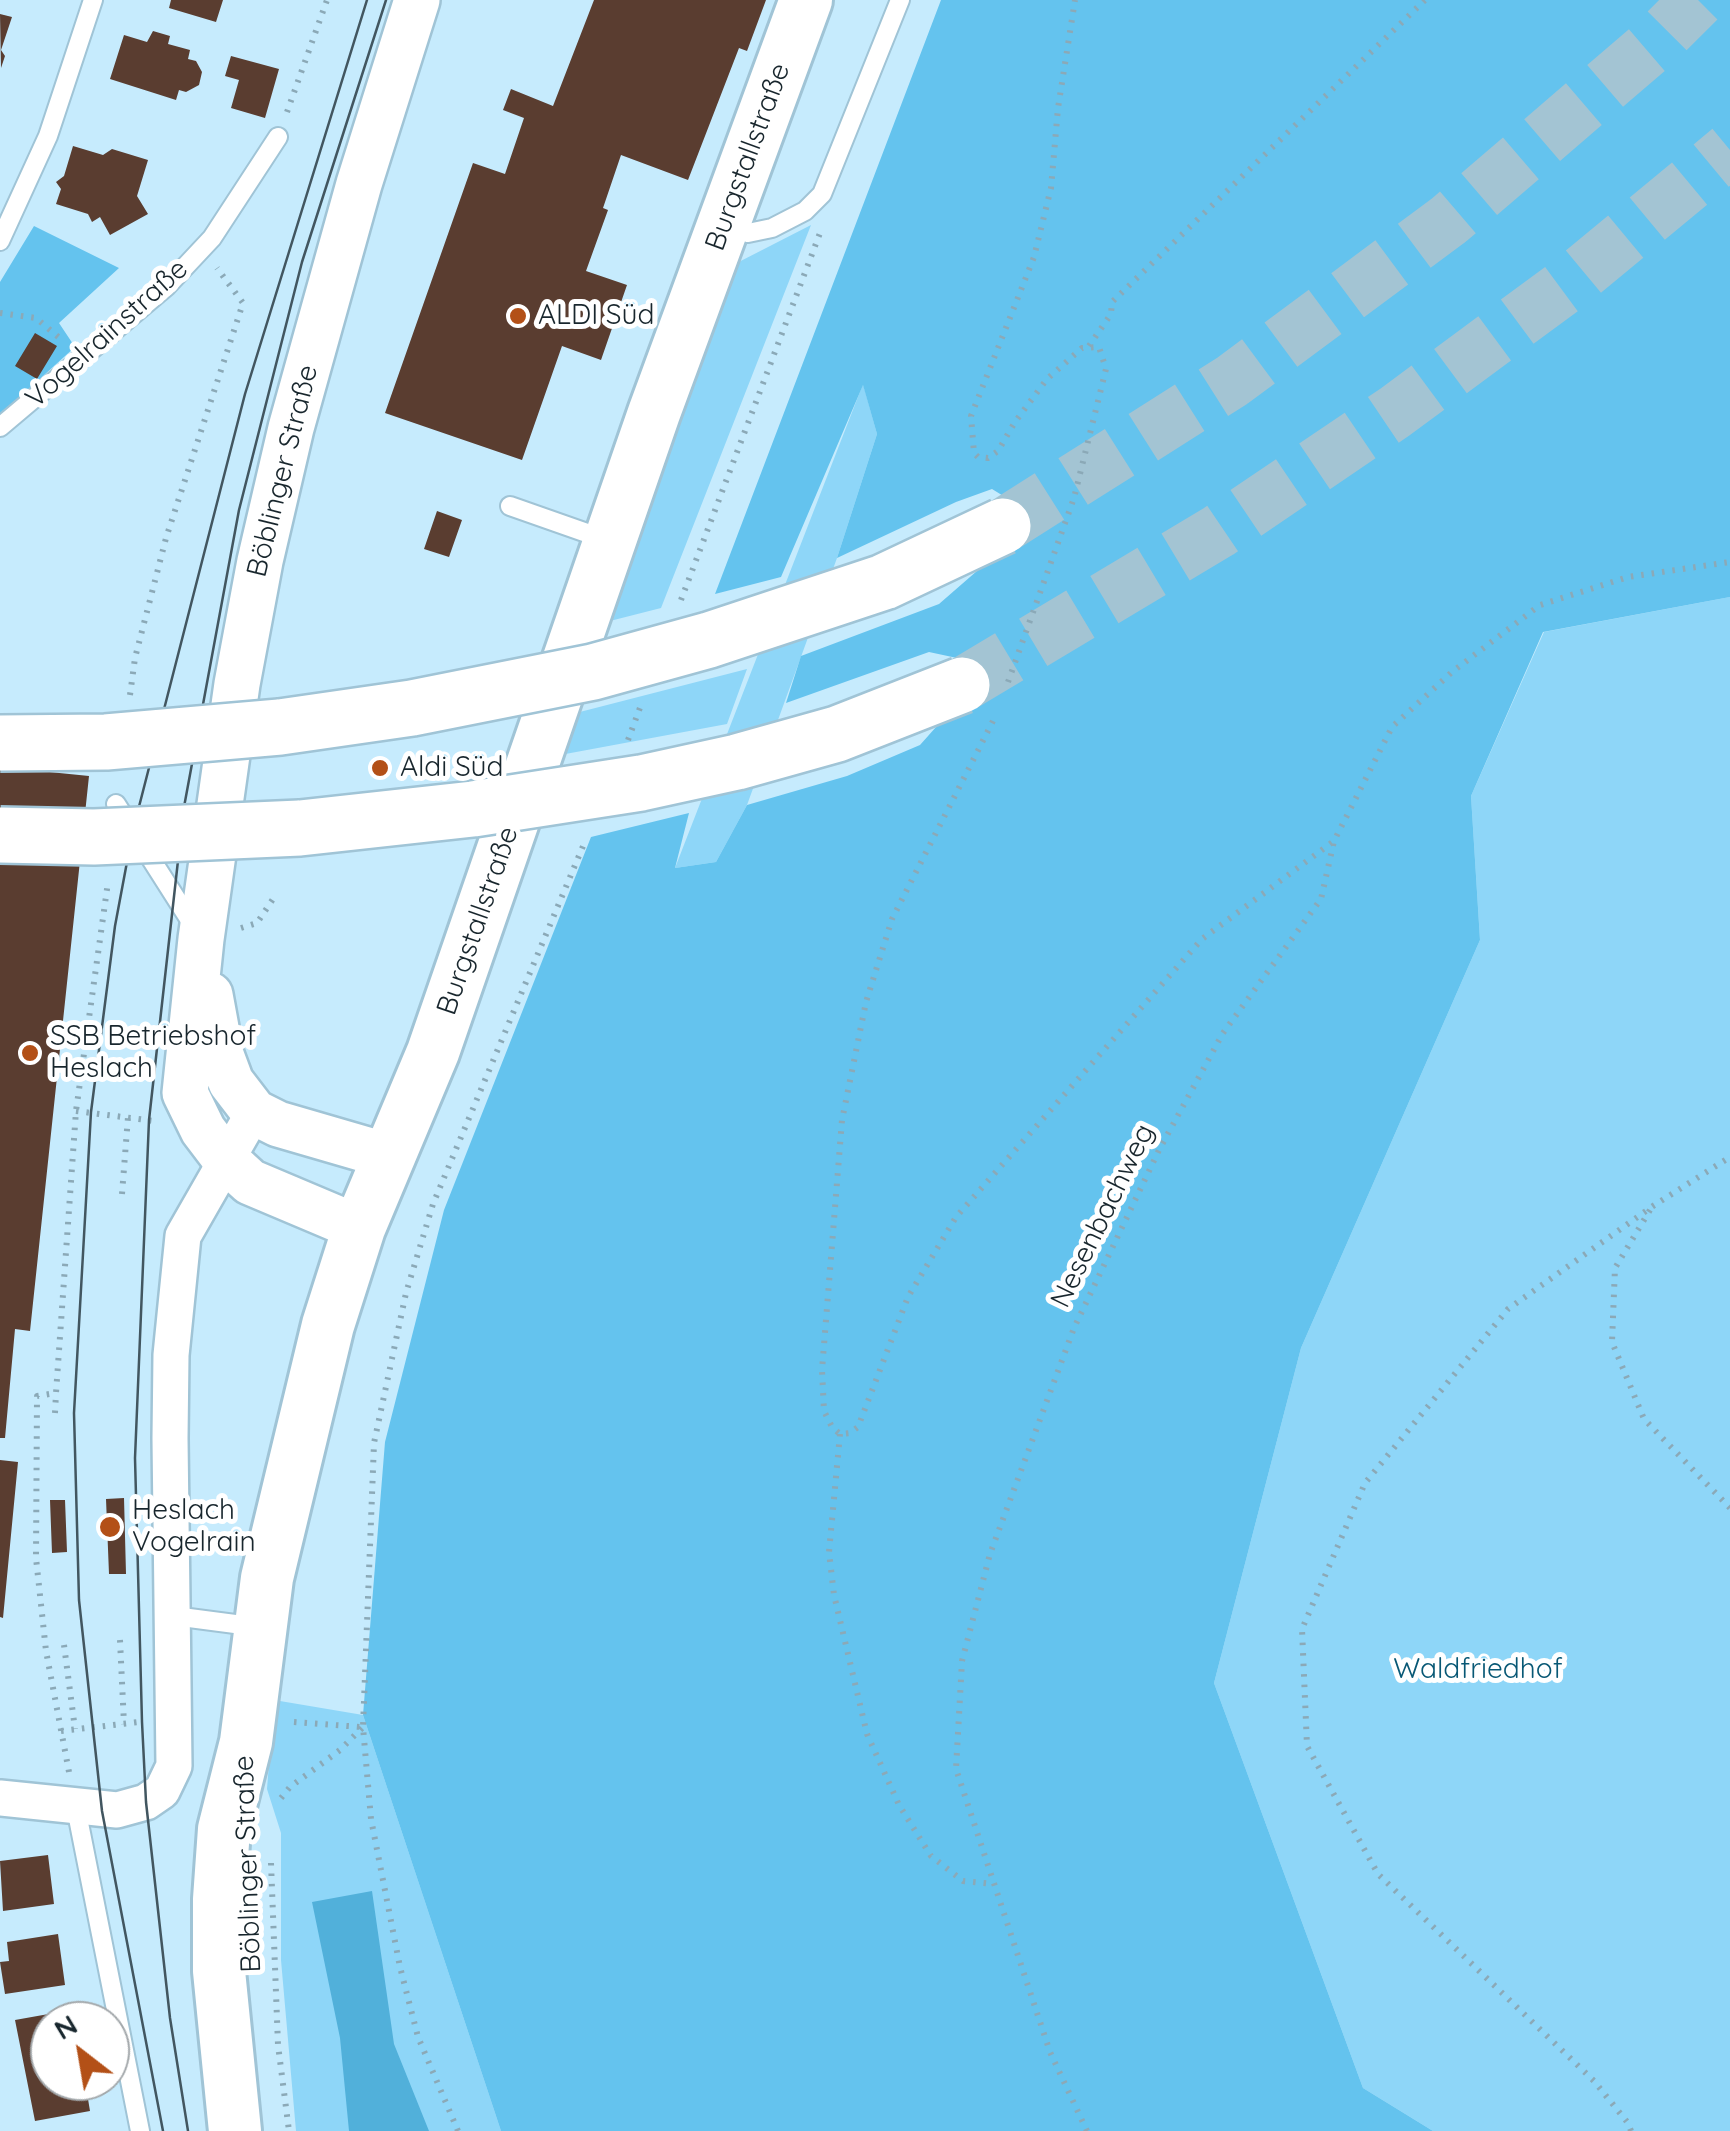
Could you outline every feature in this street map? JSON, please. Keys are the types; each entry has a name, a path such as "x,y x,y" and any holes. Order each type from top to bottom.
{"highway":[{"path":"0,743 106,742 280,727 412,708 593,672 709,640 884,582 1003,526"},
{"path":"0,835 94,837 300,828 473,809 641,783 738,762 988,695"}],"main road":[{"name":"Burgstallstraße","path":"246,1742 260,1628 296,1446 359,1228 432,1052 610,541 806,0"},
{"name":"Böblinger Straße","path":"236,2131 220,1971 219,1900 224,1829 246,1742"},
{"name":"Böblinger Straße","path":"246,1742 252,1829 253,2053 264,2131"}],"street":[{"name":"Böblinger Straße","path":"359,1228 250,1182 224,1159 203,1130 185,1093 237,684 264,542 358,184 417,0"},
{"name":"Böblinger Straße","path":"202,946 221,1055 231,1082 254,1112"},
{"path":"0,1798 117,1810 146,1802 162,1791 174,1766 170,1388 183,1236 224,1159 254,1112 278,1124 388,1156"}],"lane":[{"path":"0,242 48,136 93,0"},
{"path":"723,224 748,233 772,228 805,211 822,194 900,0"},
{"name":"Vogelrainstraße","path":"0,427 167,286 212,238 278,138"},
{"path":"510,506 610,541"},
{"path":"116,804 202,946"},
{"path":"174,1616 260,1628"},
{"path":"76,1808 140,2131"}],"path":[{"path":"278,138 327,0"},
{"path":"840,1434 824,1412 822,1370 842,1120 866,1002 892,919 1074,498 1106,369 1099,347 1089,346 1076,352 1047,379 998,450 988,458 978,458 972,445 971,416 1034,257 1051,188 1058,108 1075,0"},
{"path":"1089,346 1111,314 1112,302 1425,0"},
{"path":"676,612 822,228"},
{"path":"128,713 135,658 166,538 243,302 217,270 212,238"},
{"path":"0,314 36,318 62,340"},
{"name":"Nesenbachweg","path":"1087,2131 1050,2052 956,1769 962,1661 990,1554 1074,1328 1158,1150 1223,1034 1321,899 1334,841 1392,727 1452,672 1540,605 1628,577 1730,562"},
{"path":"624,750 644,698"},
{"path":"458,2131 418,2037 371,1819 363,1727 374,1442 406,1293 434,1204 586,838"},
{"path":"840,1434 858,1427 908,1297 956,1217 1202,939 1334,841"},
{"path":"55,1413 76,1111 108,878"},
{"path":"122,1194 128,1117"},
{"path":"1631,2131 1594,2081 1378,1874 1308,1746 1302,1628 1365,1483 1508,1309 1653,1206 1730,1157"},
{"path":"1653,1206 1615,1268 1612,1342 1644,1419 1730,1508"},
{"path":"56,1392 36,1396 36,1558 46,1651 76,1808"},
{"path":"840,1434 828,1552 834,1595 867,1734 899,1805 930,1856 963,1881 994,1884"},
{"path":"120,1640 124,1724"},
{"path":"64,1646 75,1728"},
{"path":"61,1731 142,1722 174,1710"},
{"path":"276,1803 290,1786 340,1750 363,1727"},
{"path":"270,1848 278,2045 288,2131"}],"green space":[{"path":"811,225 661,608 606,622 729,267"},
{"path":"863,384 877,434 837,558 747,805 716,862 675,868"},
{"name":"Waldfriedhof","path":"1730,597 1730,2131 1433,2131 1363,2088 1214,1683 1301,1348 1480,940 1471,796 1544,632"},
{"path":"747,669 727,724 560,755 572,714"},
{"path":"274,1700 363,1715 501,2131 296,2131 281,1960 281,1833 267,1789"}],"shaded area":[{"path":"941,0 1730,0 1730,597 1543,632 1471,796 1480,940 1301,1348 1214,1683 1363,2088 1433,2131 501,2131 363,1715 385,1442 444,1210 591,837 689,813 675,868 716,862 747,805 847,776 920,745 961,699 967,674 957,658 929,652 786,703 801,656 939,604 993,557 1013,516 1005,497 992,489 837,558 877,434 863,385 781,577 715,594"},
{"path":"34,226 119,268 59,323 75,347 0,415 0,282"},
{"path":"372,1891 394,2044 429,2131 349,2131 340,2038 312,1902"}],"building":[{"path":"171,0 223,0 216,22 169,8"},
{"path":"594,0 766,0 747,51 739,48 688,180 621,155 603,208 608,210 586,271 627,285 601,360 562,346 522,460 385,413 473,163 505,174 524,118 503,110 511,89 553,106"},
{"path":"0,14 12,17 1,50 5,56 1,68"},
{"path":"153,31 170,36 168,44 190,50 188,59 196,61 202,72 199,85 186,92 179,90 176,100 110,79 124,35 147,42"},
{"path":"231,56 279,69 265,118 231,108 239,80 225,76"},
{"path":"73,146 103,155 112,149 148,160 137,196 148,214 110,235 100,217 92,222 88,214 56,204 61,189 56,182 64,176"},
{"path":"35,333 57,346 37,379 15,366"},
{"path":"437,511 462,520 449,557 424,549"},
{"name":"SSB Betriebshof Heslach","path":"0,767 89,776 30,1331 15,1329 5,1438 0,1438"},
{"path":"0,1460 18,1462 3,1618 0,1617"},
{"path":"124,1498 126,1574 109,1574 106,1499"},
{"path":"50,1500 65,1500 67,1552 52,1553"},
{"path":"48,1855 54,1904 3,1911 0,1861"},
{"path":"58,1934 65,1985 5,1994 0,1962 9,1961 7,1942"},
{"path":"30,2017 30,2096 15,2020"},
{"path":"31,2101 88,2101 90,2111 35,2121"}],"tunnel":[{"path":"1003,526 1232,381 1449,220 1654,44 1698,0"},
{"path":"962,685 1219,531 1395,412 1571,282 1730,150"}],"tram line":[{"path":"163,2131 102,1811 79,1600 74,1413 91,1112 115,926 133,830 245,394 367,0"},
{"path":"188,2131 170,2018 146,1802 142,1722 135,1458 149,1120 184,807 239,510 302,262 386,0"}],"place":[{"name":"ALDI Süd","path":"518,316"},
{"name":"Aldi Süd","path":"380,768"},
{"name":"SSB Betriebshof Heslach","path":"30,1053"},
{"name":"Heslach Vogelrain","path":"110,1527"}]}
